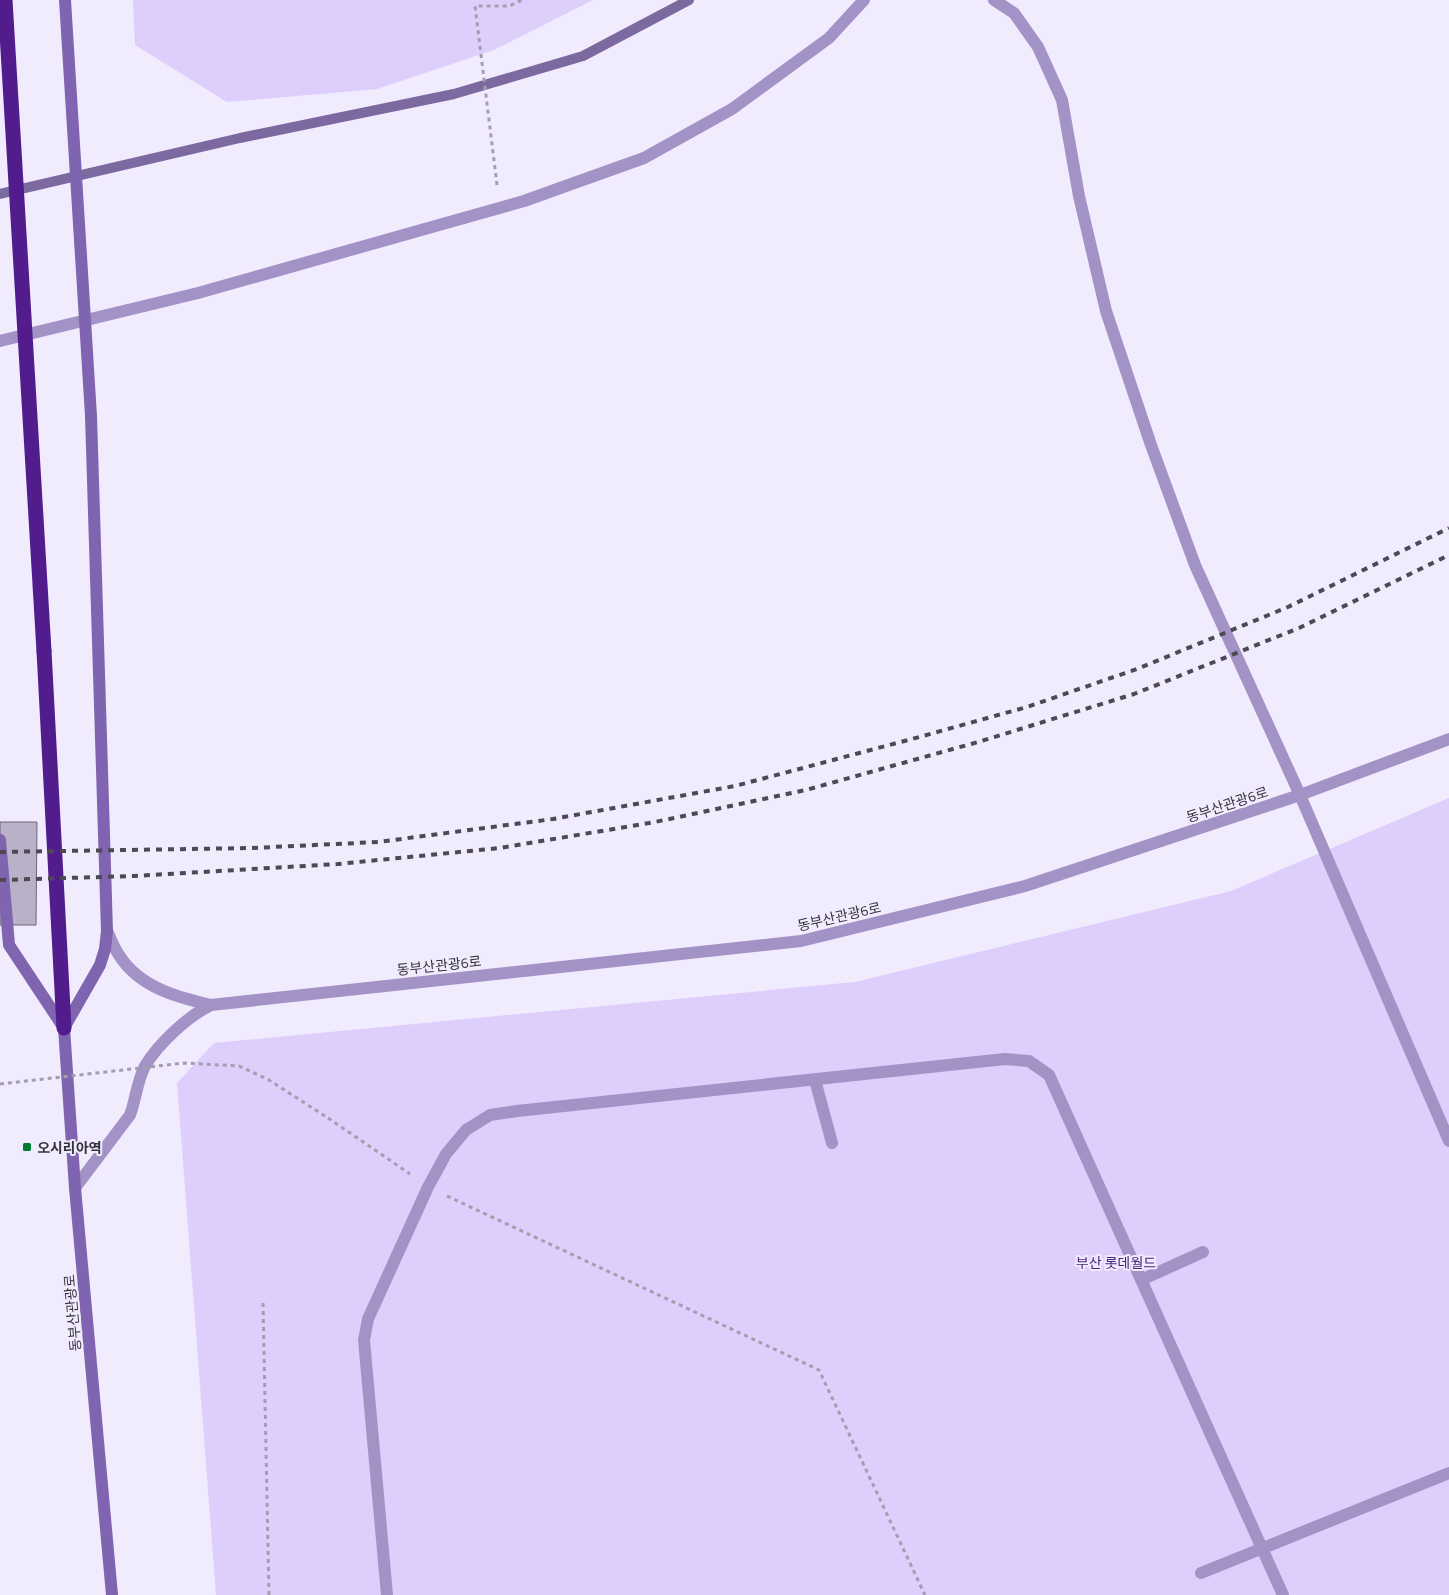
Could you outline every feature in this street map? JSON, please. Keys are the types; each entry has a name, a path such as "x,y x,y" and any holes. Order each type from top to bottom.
{"highway":[{"path":"5,0 44,651 64,1028"}],"main road":[{"path":"0,840 9,945 64,1028 100,966 105,949 107,931 90,416 65,0"},
{"name":"동부산관광로","path":"64,1028 75,1188 112,1595"}],"street":[{"path":"3,340 198,293 500,208 644,158 732,109 829,38 864,0"},
{"path":"994,0 1014,13 1038,47 1062,100 1080,196 1106,311 1151,445 1195,566 1300,795 1449,1141"},
{"name":"동부산관광6로","path":"107,931 117,954 135,975 166,993 211,1005 801,941 1025,886 1300,795 1449,740"},
{"name":"동부산관광6로","path":"75,1188 130,1115 145,1066 175,1031 192,1016 211,1005"},
{"path":"387,1595 364,1340 368,1319 428,1187 446,1154 466,1130 490,1115 1005,1059 1029,1061 1049,1075 1283,1595"},
{"path":"815,1080 832,1143"},
{"path":"1141,1280 1203,1252"},
{"path":"1201,1573 1449,1473"}],"path":[{"path":"500,208 475,6 509,6 522,0"},
{"path":"0,1084 184,1063 239,1066 269,1080 428,1187 819,1370 925,1595"},
{"path":"263,1303 269,1595"}],"green space":[{"path":"133,0 593,0 494,50 377,89 227,102 135,45"},
{"name":"부산 롯데월드","path":"1449,798 1449,1595 216,1595 177,1083 214,1043 855,982 1231,891"}],"building":[{"path":"0,822 37,822 36,925 0,925"}],"waterway":[{"path":"0,194 240,138 454,94 583,56 689,0"}],"railway":[{"path":"0,852 252,848 378,842 553,819 735,786 1027,707 1137,669 1288,607 1449,528"},
{"path":"0,880 134,876 338,864 500,848 655,822 806,790 978,742 1134,694 1299,628 1449,555"}],"place":[{"name":"오시리아역","path":"27,1147"}]}
